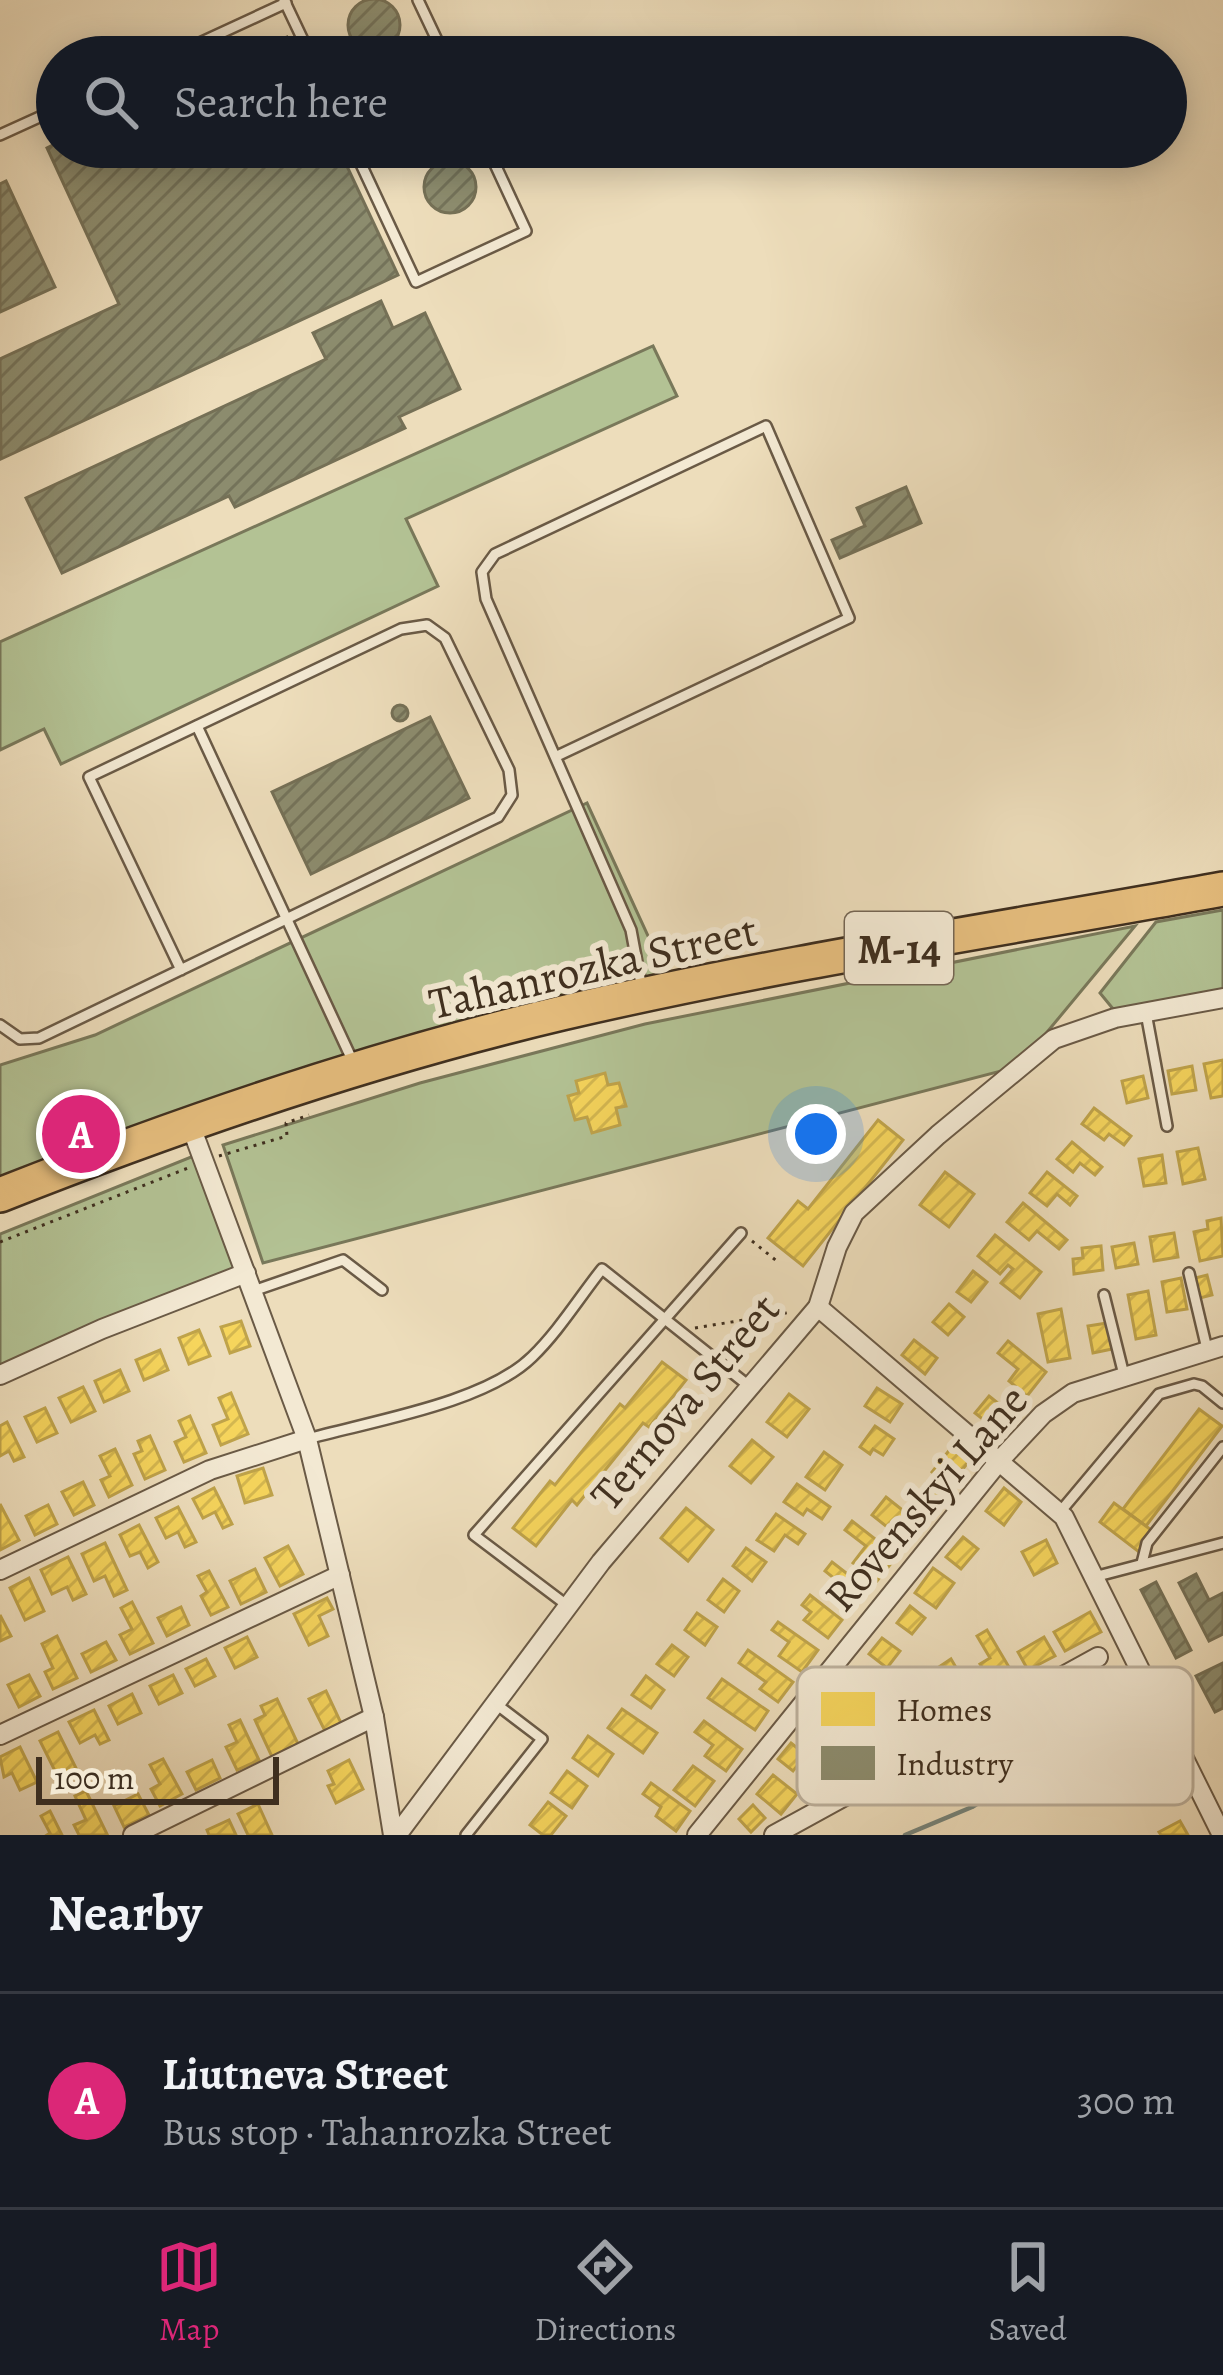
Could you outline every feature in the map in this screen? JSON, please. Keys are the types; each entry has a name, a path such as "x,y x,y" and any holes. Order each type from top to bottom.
{"highway":[{"name":"Tahanrozka Street","path":"0,1195 190,1124 508,1027 643,995 1223,889"}],"street":[{"name":"Ternova Street","path":"395,1835 601,1562 818,1307 837,1247 854,1213 1054,1039 1114,1018 1223,998"},
{"path":"190,1124 307,1438 374,1718 395,1835"},
{"path":"0,1375 102,1329 250,1282"},
{"path":"818,1307 1060,1513 1139,1667"},
{"name":"Rovenskyi Lane","path":"833,1667 1000,1460 1057,1402 1090,1385 1215,1348"},
{"path":"0,1570 210,1470 307,1438"},
{"path":"0,1736 340,1575"},
{"path":"1080,1667 1098,1657"},
{"name":"Rovenskyi Lane","path":"698,1835 797,1712"},
{"path":"133,1835 374,1718"},
{"path":"1193,1777 1222,1835"},
{"path":"774,1835 829,1805"}],"lane":[{"path":"418,0 435,36"},
{"path":"213,36 285,2 301,36"},
{"path":"0,135 36,119"},
{"path":"362,168 416,282 526,231 497,168"},
{"path":"557,756 849,618 766,426 495,554 482,572 486,599 631,930 643,995"},
{"path":"0,1025 20,1039 39,1038 181,970 289,918 498,817 512,795 508,770 445,638 427,625 401,629 89,777 181,970"},
{"path":"197,726 357,1071"},
{"path":"1145,1012 1167,1126"},
{"path":"568,1606 474,1534 741,1233"},
{"path":"250,1282 343,1260 382,1290"},
{"path":"307,1438 475,1392 506,1377 533,1356 602,1269 750,1387"},
{"path":"1189,1273 1215,1348"},
{"path":"1104,1295 1124,1376"},
{"path":"1060,1513 1159,1394 1202,1386 1223,1403"},
{"path":"1142,1563 1147,1544 1223,1447"},
{"path":"1094,1577 1223,1544"},
{"path":"466,1835 542,1739 496,1704"}],"path":[{"path":"0,1242 205,1161 287,1136 286,1123 309,1115"},
{"path":"66,1137 129,1120"},
{"path":"741,1233 778,1262"},
{"path":"679,1330 818,1307"}],"green space":[{"path":"653,346 677,396 406,519 438,586 61,764 44,729 0,750 0,642"},
{"path":"587,803 666,975 0,1185 0,1065 95,1035"},
{"path":"1223,910 1223,990 1114,1010 1100,993 1156,922"},
{"path":"1135,926 1043,1037 1009,1069 263,1263 223,1145 420,1083 645,1024"},
{"path":"201,1153 242,1271 0,1372 0,1234"}],"building: Homes":[{"path":"1223,1060 1223,1096 1211,1098 1204,1064"},
{"path":"1192,1066 1196,1090 1172,1094 1168,1071"},
{"path":"605,1073 608,1085 619,1083 626,1106 616,1108 620,1125 592,1133 587,1117 575,1120 568,1096 579,1093 576,1081"},
{"path":"1143,1076 1148,1098 1127,1103 1122,1081"},
{"path":"1094,1108 1131,1136 1124,1145 1109,1134 1104,1140 1082,1124"},
{"path":"878,1120 903,1140 803,1266 768,1238 798,1201 808,1209"},
{"path":"1072,1142 1102,1167 1095,1175 1080,1163 1073,1172 1057,1159"},
{"path":"1198,1148 1205,1179 1183,1184 1177,1152"},
{"path":"1162,1155 1166,1183 1144,1186 1139,1159"},
{"path":"945,1172 974,1194 949,1227 920,1205"},
{"path":"1047,1172 1077,1196 1070,1205 1057,1194 1047,1206 1030,1193"},
{"path":"1023,1203 1067,1240 1059,1249 1037,1231 1029,1240 1007,1222"},
{"path":"1221,1218 1223,1256 1200,1261 1194,1232 1208,1229 1207,1221"},
{"path":"1174,1233 1178,1257 1154,1261 1150,1237"},
{"path":"995,1235 1041,1272 1020,1298 1001,1283 1013,1269 1008,1265 1000,1274 978,1256"},
{"path":"1134,1243 1138,1264 1116,1268 1112,1247"},
{"path":"1101,1246 1103,1270 1074,1274 1073,1259 1083,1258 1082,1248"},
{"path":"973,1271 987,1282 971,1302 957,1292"},
{"path":"1207,1275 1212,1295 1200,1298 1195,1278"},
{"path":"1181,1278 1187,1309 1167,1312 1162,1282"},
{"path":"1148,1291 1156,1335 1136,1339 1128,1295"},
{"path":"949,1304 964,1317 948,1335 933,1322"},
{"path":"1061,1309 1070,1358 1048,1362 1038,1314"},
{"path":"241,1321 250,1346 230,1353 221,1327"},
{"path":"1107,1323 1112,1349 1093,1353 1088,1326"},
{"path":"199,1330 210,1356 189,1364 179,1338"},
{"path":"914,1340 937,1358 925,1374 902,1355"},
{"path":"1008,1341 1046,1372 1027,1396 1009,1381 1018,1369 998,1353"},
{"path":"160,1350 168,1370 144,1380 136,1360"},
{"path":"662,1362 686,1380 649,1427 643,1423 577,1505 572,1500 536,1546 513,1528 550,1481 555,1485 620,1404 625,1408"},
{"path":"120,1370 129,1391 104,1402 95,1381"},
{"path":"83,1387 95,1411 71,1422 59,1398"},
{"path":"877,1388 902,1404 890,1422 865,1406"},
{"path":"231,1393 248,1434 221,1445 213,1425 228,1419 219,1398"},
{"path":"789,1394 809,1409 787,1437 767,1422"},
{"path":"989,1396 1014,1416 1000,1433 975,1413"},
{"path":"45,1408 57,1433 37,1442 25,1417"},
{"path":"1199,1409 1222,1426 1146,1526 1123,1509"},
{"path":"190,1416 206,1453 184,1462 175,1442 186,1437 179,1421"},
{"path":"7,1422 24,1457 14,1461 9,1451 0,1456 0,1426"},
{"path":"875,1426 894,1439 883,1455 860,1447"},
{"path":"150,1436 165,1470 145,1479 134,1454 142,1451 138,1441"},
{"path":"752,1440 773,1457 751,1483 730,1466"},
{"path":"951,1448 969,1461 950,1486 932,1472"},
{"path":"115,1449 132,1485 109,1497 101,1480 110,1476 100,1456"},
{"path":"824,1452 842,1465 825,1490 806,1477"},
{"path":"263,1468 272,1495 245,1503 237,1476"},
{"path":"83,1482 94,1505 74,1515 62,1492"},
{"path":"926,1483 944,1496 928,1517 911,1504"},
{"path":"797,1484 830,1507 822,1519 807,1509 803,1515 784,1502"},
{"path":"214,1488 232,1524 223,1528 215,1512 203,1518 193,1499"},
{"path":"1004,1488 1021,1502 1004,1525 986,1511"},
{"path":"886,1497 920,1524 906,1542 872,1515"},
{"path":"1114,1503 1154,1532 1139,1552 1100,1522"},
{"path":"0,1504 19,1540 0,1550"},
{"path":"48,1505 57,1524 35,1535 26,1516"},
{"path":"178,1507 196,1542 185,1547 178,1532 166,1538 156,1518"},
{"path":"686,1508 713,1530 688,1561 661,1538"},
{"path":"776,1514 805,1534 798,1544 785,1535 774,1551 757,1540"},
{"path":"852,1521 897,1556 877,1581 853,1563 866,1546 845,1530"},
{"path":"139,1525 158,1562 148,1568 140,1552 130,1556 120,1535"},
{"path":"963,1537 978,1549 961,1569 946,1557"},
{"path":"1046,1540 1057,1563 1034,1575 1022,1552"},
{"path":"105,1543 127,1590 114,1596 105,1576 94,1581 82,1554"},
{"path":"288,1546 303,1574 280,1586 265,1558"},
{"path":"746,1548 766,1562 752,1581 733,1566"},
{"path":"68,1557 86,1594 73,1600 67,1587 52,1594 41,1570"},
{"path":"832,1562 867,1589 853,1608 832,1593 840,1583 825,1571"},
{"path":"933,1568 954,1583 936,1608 915,1593"},
{"path":"255,1569 266,1592 241,1604 230,1581"},
{"path":"209,1571 228,1607 211,1615 198,1576"},
{"path":"29,1578 44,1611 25,1620 10,1588"},
{"path":"723,1579 739,1591 724,1612 708,1600"},
{"path":"810,1595 842,1620 828,1638 804,1620 811,1612 802,1605"},
{"path":"327,1598 333,1609 319,1616 328,1636 309,1645 294,1614"},
{"path":"132,1602 153,1643 130,1654 120,1635 132,1629 121,1608"},
{"path":"910,1606 925,1618 912,1634 897,1623"},
{"path":"181,1607 189,1625 167,1636 158,1618"},
{"path":"1090,1612 1101,1632 1065,1651 1054,1632"},
{"path":"697,1613 717,1627 705,1645 685,1630"},
{"path":"0,1615 11,1636 0,1641"},
{"path":"778,1622 818,1650 806,1667 797,1669 779,1656 789,1642 772,1630"},
{"path":"987,1630 1009,1667 982,1667 990,1658 977,1636"},
{"path":"57,1636 77,1678 53,1689 45,1672 53,1668 42,1644"},
{"path":"247,1637 257,1657 235,1668 225,1648"},
{"path":"1044,1637 1055,1656 1026,1667 1018,1652"},
{"path":"882,1638 900,1651 888,1667 869,1654"},
{"path":"106,1642 116,1660 91,1672 82,1654"},
{"path":"672,1645 688,1657 674,1676 657,1664"},
{"path":"748,1650 793,1682 778,1702 760,1689 766,1682 739,1663"},
{"path":"206,1659 215,1676 195,1686 186,1669"},
{"path":"29,1675 40,1696 19,1707 8,1685"},
{"path":"173,1675 182,1693 159,1704 150,1686"},
{"path":"646,1676 664,1690 651,1708 632,1695"},
{"path":"722,1679 768,1711 755,1730 708,1698"},
{"path":"326,1691 341,1723 325,1731 309,1699"},
{"path":"132,1694 141,1713 118,1724 109,1706"},
{"path":"277,1699 299,1746 273,1759 255,1720 265,1715 261,1706"},
{"path":"622,1709 657,1733 643,1753 608,1728"},
{"path":"94,1710 109,1740 100,1744 95,1735 80,1743 69,1722"},
{"path":"240,1720 259,1760 237,1770 226,1747 237,1742 229,1725"},
{"path":"704,1721 742,1749 726,1771 705,1756 713,1745 695,1732"},
{"path":"58,1732 76,1768 58,1777 40,1741"},
{"path":"588,1736 613,1754 598,1776 573,1758"},
{"path":"791,1743 797,1748 793,1771 778,1759"},
{"path":"20,1747 37,1782 20,1790 12,1773 4,1777 0,1757"},
{"path":"163,1759 182,1794 160,1806 151,1789 160,1784 150,1765"},
{"path":"212,1760 220,1778 196,1790 187,1772"},
{"path":"349,1760 363,1789 336,1803 328,1786 334,1784 328,1771"},
{"path":"693,1766 714,1781 695,1806 674,1790"},
{"path":"567,1771 587,1786 572,1808 551,1793"},
{"path":"773,1775 797,1794 781,1814 757,1794"},
{"path":"651,1783 690,1811 676,1831 656,1816 661,1807 643,1794"},
{"path":"86,1791 107,1834 79,1835 74,1825 86,1820 75,1796"},
{"path":"138,1794 149,1815 124,1827 114,1806"},
{"path":"548,1802 566,1816 551,1835 543,1835 530,1825"},
{"path":"258,1804 272,1835 248,1835 238,1814"},
{"path":"753,1805 765,1818 751,1832 739,1819"},
{"path":"50,1811 62,1835 47,1835 41,1816"},
{"path":"229,1820 236,1835 209,1835 207,1830"},
{"path":"1180,1821 1188,1835 1159,1832"}],"building: Industry":[{"path":"364,1 384,1 398,15 397,36 350,35 350,15"},
{"path":"56,168 348,168 398,275 1,459 0,359 119,304"},
{"path":"431,168 469,168 474,197 460,211 440,211 426,197 424,187"},
{"path":"6,181 55,287 0,312 0,184"},
{"path":"381,301 393,328 425,313 460,389 399,417 405,428 235,507 229,496 62,573 26,498 326,359 313,333"},
{"path":"906,487 921,523 840,558 832,540 865,526 857,508"},
{"path":"400,705 408,713 400,721 392,713"},
{"path":"430,717 469,798 311,874 272,792"},
{"path":"1196,1574 1209,1600 1223,1593 1223,1634 1209,1641 1179,1583"},
{"path":"1156,1582 1191,1650 1176,1658 1141,1590"},
{"path":"1223,1663 1223,1708 1215,1712 1196,1676"}],"waterway":[{"path":"905,1835 975,1805"}],"place":[{"name":"Liutneva Street","path":"81,1134"}]}
